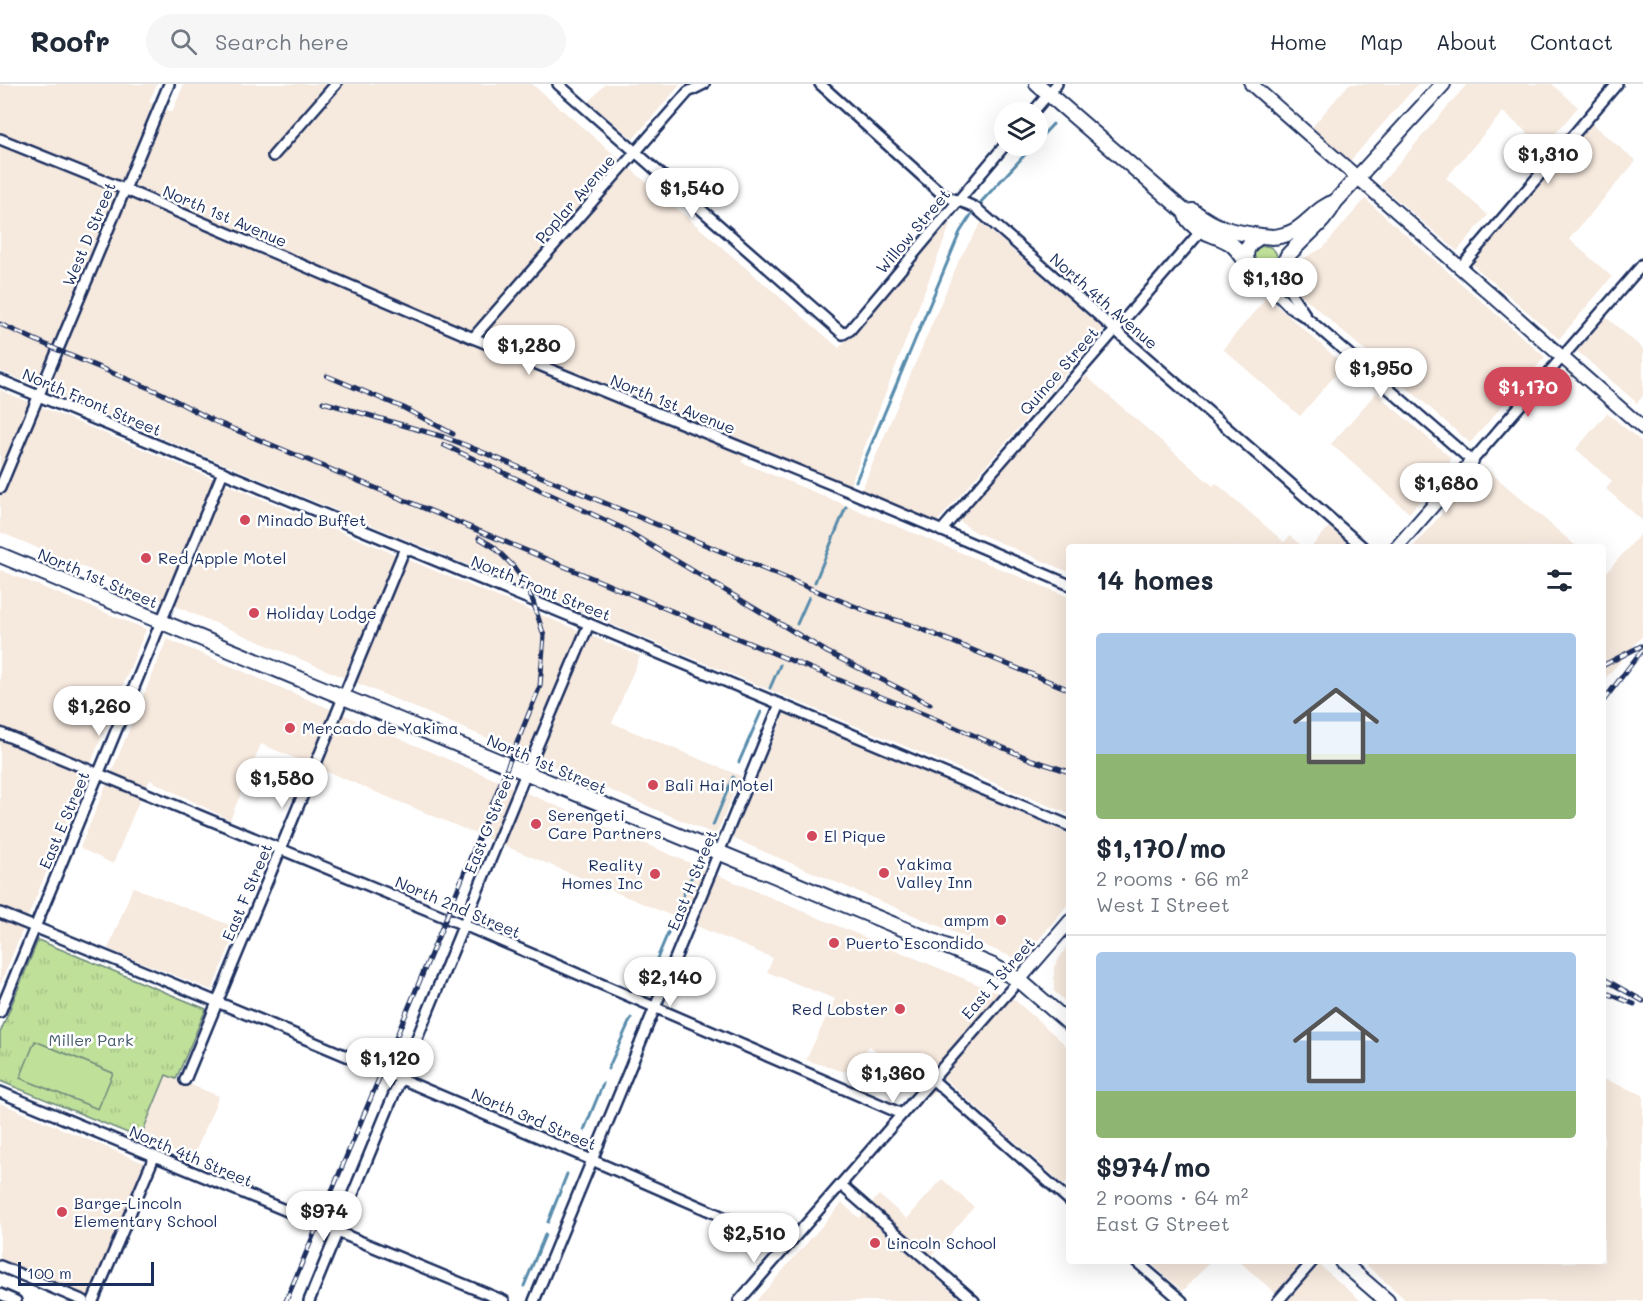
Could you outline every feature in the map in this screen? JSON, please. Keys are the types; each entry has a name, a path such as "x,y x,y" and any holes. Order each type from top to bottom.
{"main road":[{"path":"1037,84 1053,89 1185,212 1186,219 1201,231 1230,243 1246,261"},
{"path":"1335,202 1324,205 1294,231 1251,243 1246,254 1248,267 1258,275 1270,276 1280,271 1301,241 1317,228 1331,211 1335,202 1443,84"},
{"path":"1185,212 1193,211 1215,226 1235,232 1268,237 1284,245 1285,262"},
{"name":"North 1st Street","path":"0,555 991,965 1019,980 1066,1021"},
{"path":"1344,1264 1387,1301"}],"street":[{"name":"West D Street","path":"0,488 169,84"},
{"path":"273,156 336,84"},
{"path":"558,84 636,152"},
{"name":"Poplar Avenue","path":"473,338 688,92 704,84"},
{"name":"North 4th Avenue","path":"820,84 942,194 968,203 977,210 1359,544"},
{"path":"1251,84 1643,428"},
{"path":"1460,268 1617,84"},
{"path":"1042,102 1053,89"},
{"name":"North 1st Avenue","path":"0,139 1066,583"},
{"name":"Willow Street","path":"636,152 843,334 850,330 996,156"},
{"name":"Quince Street","path":"941,531 1201,231"},
{"path":"1285,262 1284,278 1287,287 1308,318"},
{"path":"1399,544 1643,264"},
{"path":"1258,275 1290,307 1308,318 1472,461"},
{"name":"North Front Street","path":"0,380 1066,824"},
{"name":"East E Street","path":"0,1012 223,472"},
{"name":"East F Street","path":"185,1080 405,548"},
{"name":"East G Street","path":"309,1301 589,624"},
{"name":"East H Street","path":"534,1301 780,704"},
{"name":"North 2nd Street","path":"0,733 464,925 903,1114"},
{"name":"North 3rd Street","path":"0,913 218,1001 788,1245"},
{"name":"East I Street","path":"742,1300 1066,926"},
{"path":"932,1079 1066,1197"},
{"name":"North 4th Street","path":"0,1092 504,1301"},
{"path":"93,1301 154,1157"},
{"path":"841,1185 974,1301"},
{"path":"1139,1264 1182,1301"},
{"path":"1278,1301 1310,1264"},
{"path":"0,1266 84,1301"},
{"path":"0,1294 16,1301"}],"shaded area":[{"path":"0,84 157,84 149,102 172,112 184,84 532,84 839,348 952,220 850,485 754,447 741,462 1066,596 1066,813 0,371"},
{"path":"605,84 681,84 633,139 589,102"},
{"path":"1349,84 1418,84 1350,161 1312,127"},
{"path":"1467,84 1552,84 1578,107 1544,147 1503,112 1446,178 1488,215 1457,251 1380,185"},
{"path":"1592,124 1636,161 1569,239 1612,277 1559,339 1472,264"},
{"path":"1365,199 1545,357 1470,443 1298,292 1295,271 1306,257 1323,248"},
{"path":"981,223 1104,329 937,522 861,491 960,258"},
{"path":"1267,297 1344,365 1300,416 1223,349"},
{"path":"1606,317 1643,349 1643,396 1637,403 1577,351"},
{"path":"1086,376 1213,486 1216,483 1284,542 1290,536 1299,544 1066,544 1066,571 975,532 958,520"},
{"path":"0,390 640,656 612,723 741,776 716,835 0,532"},
{"path":"1376,393 1451,458 1448,469 1409,513 1331,444"},
{"path":"1607,413 1643,443 1643,521 1606,489 1612,481 1576,449"},
{"path":"1483,466 1574,544 1416,544"},
{"path":"1329,527 1349,544 1314,544"},
{"path":"1643,531 1643,635 1606,678 1606,571"},
{"path":"0,570 146,629 0,985"},
{"path":"167,639 1015,1000 1066,1045 1066,1183 1064,1185 945,1079 928,1098 870,1046 845,1072 806,1060 835,999 767,972 773,958 261,744 230,820 150,780 113,864 80,848"},
{"path":"785,712 1066,833 1066,907 1021,961 732,838"},
{"path":"133,887 237,928 212,990 108,949"},
{"path":"1066,948 1066,1002 1054,991 1054,967"},
{"path":"166,1075 219,1096 192,1160 140,1138"},
{"path":"1606,1080 1643,1095 1643,1299 1641,1301 1407,1301 1365,1264 1606,1264"},
{"name":"Barge-Lincoln Elementary School","path":"0,1103 144,1163 88,1297 0,1261"},
{"name":"Lincoln School","path":"942,1179 974,1207 923,1266 962,1301 756,1301 842,1203 859,1218 879,1195 907,1219"},
{"path":"1151,1264 1208,1264 1183,1291"},
{"path":"1242,1264 1318,1264 1361,1301 1284,1301"}],"green space":[{"path":"1265,246 1273,250 1277,258 1273,266 1265,270 1257,266 1253,258 1257,250"},
{"name":"Miller Park","path":"38,940 206,1009 176,1079 166,1075 140,1138 0,1081 0,1033"},
{"path":"35,1041 113,1073 98,1109 20,1078"}],"waterway":[{"path":"1048,129 1053,124"},
{"path":"981,202 1024,156"},
{"path":"856,481 960,232 971,215"},
{"path":"815,582 846,507"},
{"path":"797,624 809,597"},
{"path":"770,688 780,665"},
{"path":"739,762 761,712"},
{"path":"713,825 733,777"},
{"path":"674,916 696,867"},
{"path":"648,980 670,928"},
{"path":"608,1069 631,1018"},
{"path":"584,1130 603,1084"},
{"path":"548,1222 567,1174"},
{"path":"524,1286 545,1235"}],"railway":[{"path":"0,324 161,393 214,421 1032,760 1066,771"},
{"path":"327,376 404,408 453,434"},
{"path":"323,402 465,445 812,589 869,612 909,624 1066,688"},
{"path":"444,445 622,528 827,652 930,704"},
{"path":"286,1301 540,686 544,636 533,601 513,566 494,547 479,538"},
{"path":"1606,664 1641,646"},
{"path":"1606,697 1643,649"},
{"path":"1606,980 1643,1001"},
{"path":"1606,993 1634,1004"}],"place":[{"name":"Minado Buffet","path":"245,520"},
{"name":"Red Apple Motel","path":"146,558"},
{"name":"Holiday Lodge","path":"254,613"},
{"name":"Mercado de Yakima","path":"290,728"},
{"name":"Bali Hai Motel","path":"653,785"},
{"name":"Serengeti Care Partners","path":"536,824"},
{"name":"El Pique","path":"812,836"},
{"name":"Yakima Valley Inn","path":"884,873"},
{"name":"Reality Homes Inc","path":"655,874"},
{"name":"ampm","path":"1001,920"},
{"name":"Puerto Escondido","path":"834,943"},
{"name":"Red Lobster","path":"900,1009"},
{"name":"Barge-Lincoln Elementary School","path":"62,1212"},
{"name":"Lincoln School","path":"875,1243"}]}
